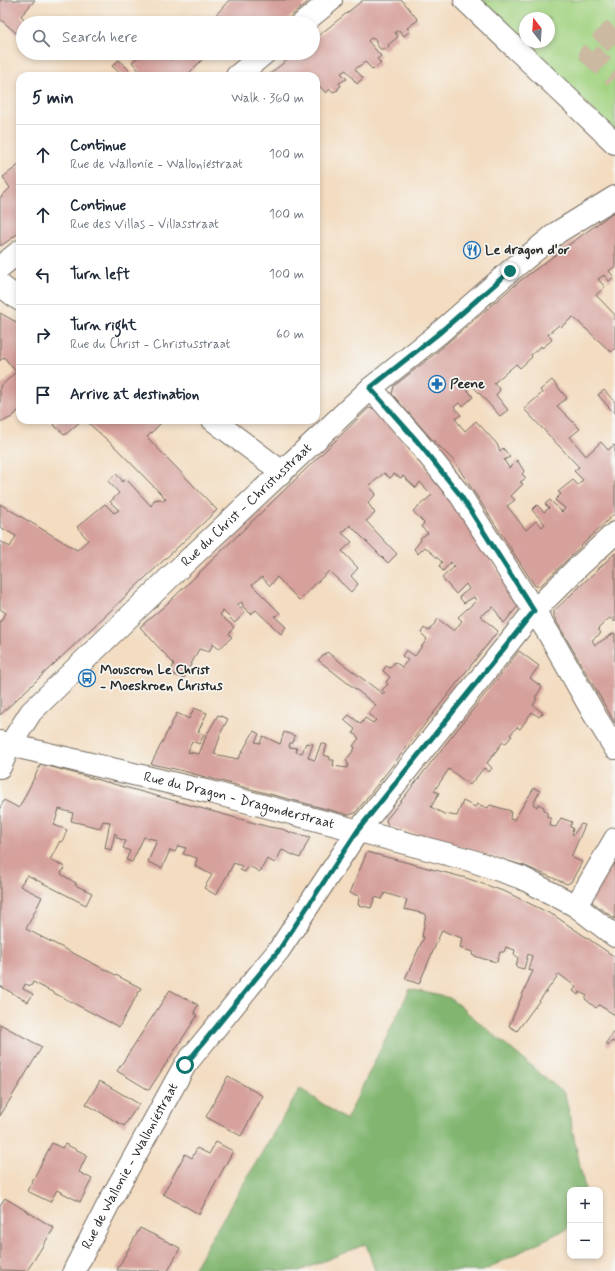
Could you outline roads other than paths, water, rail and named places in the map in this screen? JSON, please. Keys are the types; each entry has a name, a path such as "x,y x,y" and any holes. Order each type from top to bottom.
{"street":[{"path":"311,16 331,0"},
{"path":"465,0 615,143"},
{"path":"242,72 256,60"},
{"name":"Rue du Christ - Christusstraat","path":"0,767 5,743 31,712 169,578 370,388 438,334 510,271 558,232 615,197"},
{"path":"0,267 16,254"},
{"path":"0,285 16,297"},
{"path":"370,388 417,441 461,496 549,634 615,748"},
{"path":"218,424 282,472"},
{"name":"Rue de Wallonie - Walloniëstraat","path":"74,1271 185,1065 279,950 358,830 534,611 615,533"},
{"name":"Rue du Dragon - Dragonderstraat","path":"5,743 214,793 470,860 522,878 576,906 615,936"},
{"path":"576,906 615,839"}],"tunnel":[{"path":"615,28 590,54 615,77"}],"place":[{"name":"Le dragon d'or","path":"472,250"},
{"name":"Peene","path":"437,384"},
{"name":"Mouscron Le Christ - Moeskroen Christus","path":"87,678"}]}
